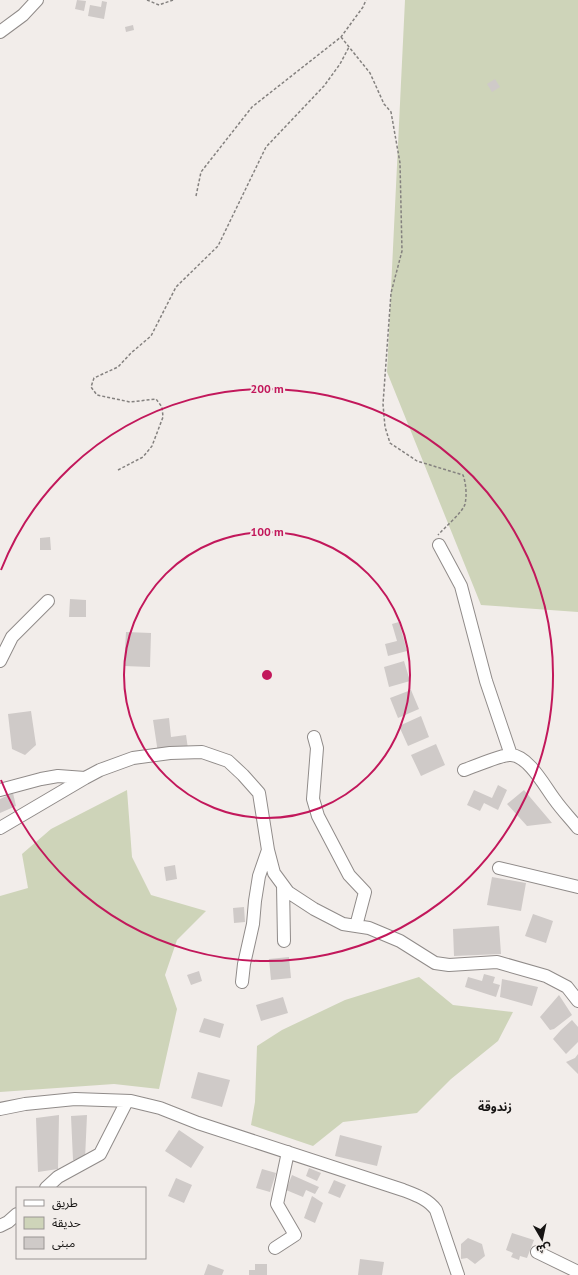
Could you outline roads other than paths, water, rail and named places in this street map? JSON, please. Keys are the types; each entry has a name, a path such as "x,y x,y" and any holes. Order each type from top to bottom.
{"street":[{"path":"0,32 23,15 37,0"},
{"path":"439,545 461,586 486,681 511,755"},
{"path":"0,661 12,637 48,601"},
{"path":"314,737 317,748 313,799 318,816 349,875 365,892 356,926"},
{"path":"0,828 85,778 133,758 202,752 228,761 244,775 259,793 268,850 274,873 288,892 314,910 343,924 369,928 400,941 435,963 449,965 497,962 546,976 567,987 578,1001"},
{"path":"464,770 511,755 524,760 537,773 555,800 578,828"},
{"path":"0,790 58,776 85,778"},
{"path":"242,982 244,964 253,924 259,876 268,850"},
{"path":"499,868 578,886"},
{"path":"283,885 284,941"},
{"path":"0,1109 25,1104 75,1099 131,1100 160,1108 198,1124 403,1190 421,1197 431,1203 436,1210 458,1275"},
{"path":"47,1187 58,1177 100,1154 127,1101"},
{"path":"275,1248 295,1235 277,1204 288,1152"},
{"path":"0,1226 8,1222 16,1215"},
{"path":"537,1252 578,1272"}],"district":[{"name":"زندوقة","path":"495,1107"}]}
